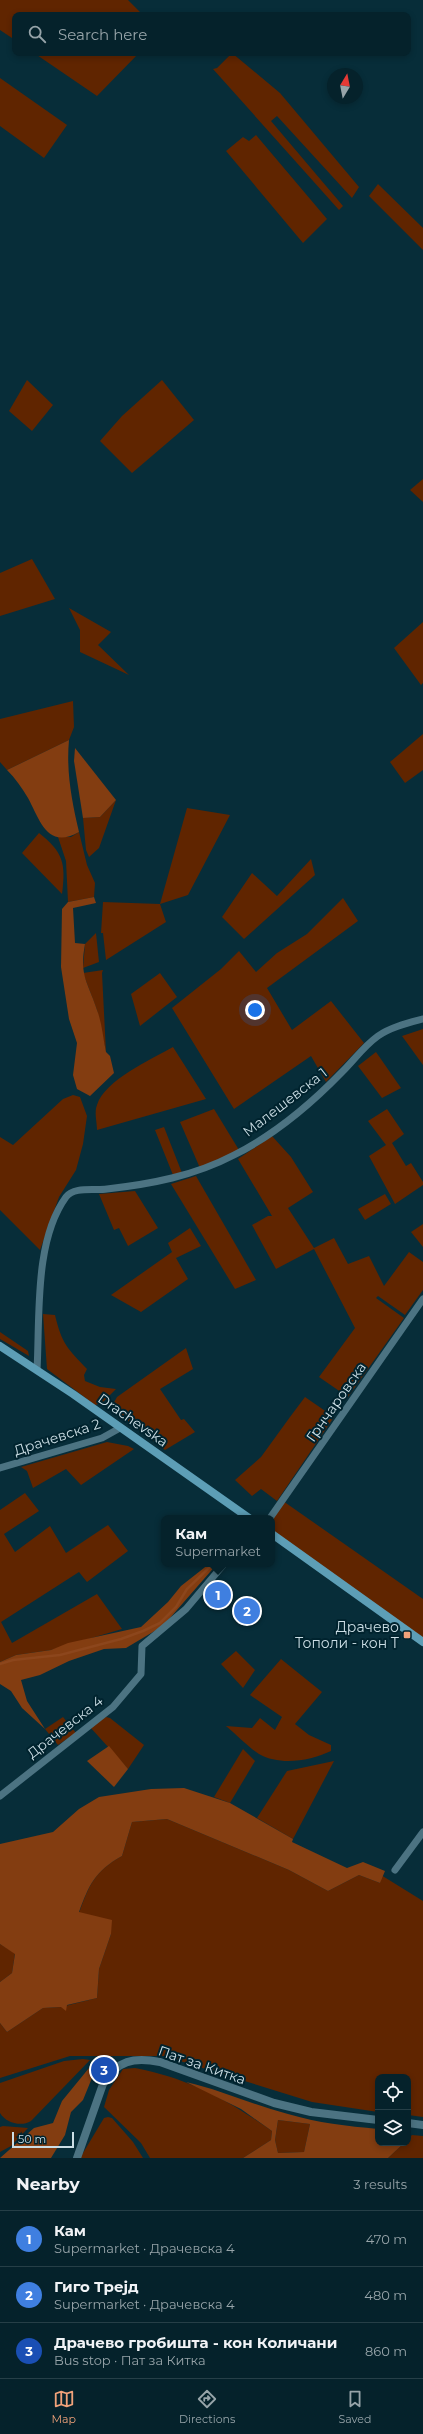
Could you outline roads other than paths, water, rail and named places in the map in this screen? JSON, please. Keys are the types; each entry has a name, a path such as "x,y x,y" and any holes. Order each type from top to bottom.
{"main road":[{"name":"Drachevska","path":"0,1346 37,1370 245,1515"},
{"path":"275,1536 423,1642"}],"street":[{"name":"Малешевска 1","path":"37,1370 42,1280 47,1238 56,1216 67,1196 74,1192 102,1190 164,1180 201,1170 235,1155 268,1135 308,1103 376,1038 386,1032 423,1018"},
{"name":"Грнчаровска","path":"272,1515 423,1299"},
{"name":"Драчевска 2","path":"0,1468 102,1438 120,1428"},
{"name":"Драчевска 4","path":"0,1796 113,1707 141,1674 142,1646 186,1609 221,1567"},
{"path":"411,1634 423,1637"},
{"path":"395,1870 423,1832"},
{"name":"Пат за Китка","path":"77,2158 104,2084 110,2073 128,2062 142,2059 160,2062 274,2103 311,2112 375,2120"},
{"path":"411,2123 423,2125"}],"waterway":[{"path":"0,1664 13,1660 60,1655 121,1639 143,1631 160,1623 176,1607 187,1589 210,1567"}],"place":[{"name":"Кам","path":"218,1595"},
{"name":"Гиго Трејд","path":"247,1611"},
{"name":"Драчево Тополи - кон Т","path":"407,1635"},
{"name":"Драчево гробишта - кон Количани","path":"104,2070"}]}
